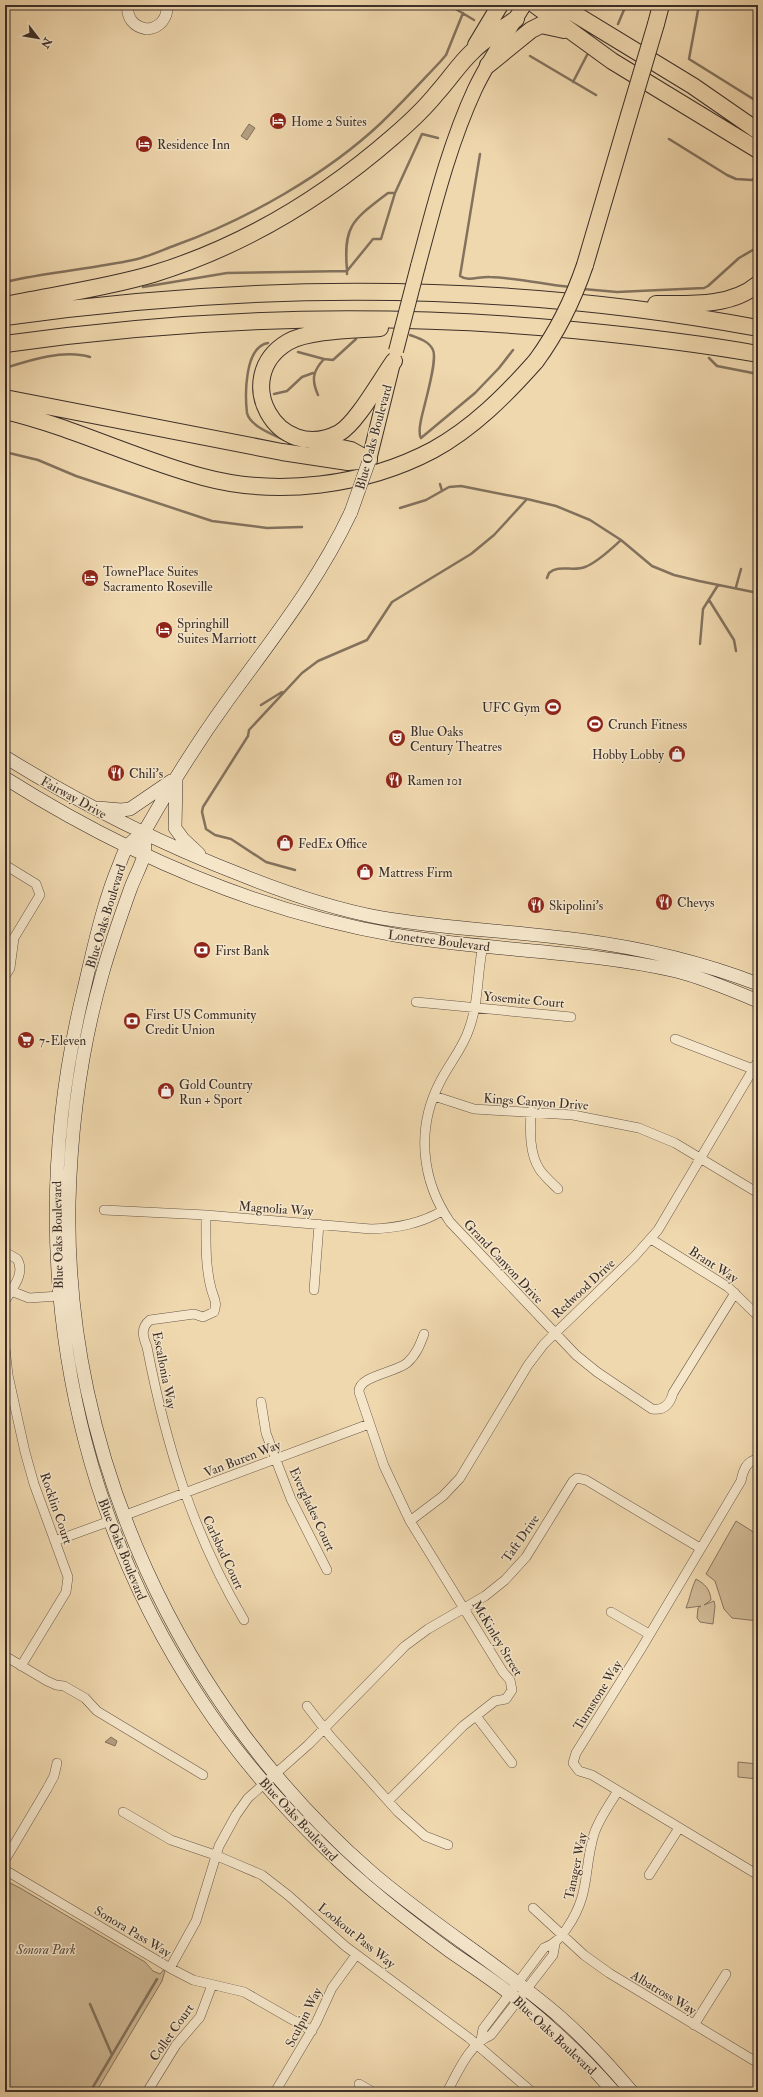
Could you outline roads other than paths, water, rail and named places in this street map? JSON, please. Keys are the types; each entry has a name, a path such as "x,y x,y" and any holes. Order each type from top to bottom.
{"highway":[{"path":"5,305 104,286 151,274 221,249 276,222 314,199 354,170 396,134 436,95 472,51 500,5"},
{"path":"535,5 612,61 758,150"},
{"path":"560,5 574,11 693,86 758,131"},
{"path":"5,411 54,425 202,477 254,487 303,486 357,477 384,470 433,450 486,412 503,396 536,361 552,339 565,316 585,265 661,5"},
{"path":"472,51 516,19"},
{"path":"488,65 531,30 541,25 573,33"},
{"path":"5,317 111,304 179,298 306,293 438,294 596,303 692,304 713,302 744,293 758,284"},
{"path":"596,303 758,328"},
{"path":"5,344 118,330 236,321 377,318 483,323 638,336 758,354"},
{"path":"369,461 351,450 308,440 285,432 273,422 265,410 261,395 261,379 267,362 276,350 289,341 308,335 340,331 483,323"},
{"path":"308,440 322,439 339,433 352,423 395,356"},
{"path":"5,398 282,452 348,462 369,461"}],"main road":[{"name":"Blue Oaks Boulevard","path":"524,5 488,65 475,90 442,178 418,266 369,461 351,512 333,550 312,584 224,705 176,777 144,833 128,846 105,905 76,1021 66,1076 60,1121 56,1177 55,1236 63,1332 76,1406 96,1481 110,1521 142,1597 182,1670 203,1704 265,1783 296,1819 362,1882 418,1927 518,1992 578,2034 632,2092"},
{"name":"Fairway Drive","path":"5,757 93,808 144,833"},
{"path":"93,808 121,810 130,809 176,777"},
{"path":"176,777 174,820 176,831 209,863"},
{"name":"Fairway Drive","path":"5,778 53,807 128,846"},
{"name":"Blue Oaks Boulevard","path":"144,833 145,854 116,930 90,1024 76,1098 70,1178 71,1267 82,1364 100,1444 123,1516 155,1591 194,1660 239,1727 275,1774 329,1833 371,1872 518,1992 614,2092"},
{"name":"Lonetree Boulevard","path":"144,833 209,863 300,898 330,906 415,924 580,940 631,948 682,959 758,984"},
{"name":"Lonetree Boulevard","path":"128,846 207,882 266,904 388,934 591,956 678,972 758,1002"},
{"path":"483,931 483,945"},
{"path":"110,1521 123,1516"}],"street":[{"path":"128,5 128,14 133,23 147,29 161,23 166,14 167,5"},
{"path":"5,865 36,884 40,895 14,938 10,968 5,976"},
{"name":"Grand Canyon Drive","path":"483,945 475,1008 465,1040 434,1096 425,1127 425,1156 429,1182 442,1211 460,1234 554,1333 592,1368 642,1401 650,1408 660,1410 669,1404 673,1393 735,1293"},
{"name":"Yosemite Court","path":"416,1002 571,1017"},
{"path":"675,1038 756,1070"},
{"name":"Redwood Drive","path":"410,1521 443,1496 460,1478 528,1365 554,1333 651,1239 668,1215 756,1070 758,1061"},
{"name":"Kings Canyon Drive","path":"434,1096 474,1109 531,1111 573,1115 632,1126 665,1138 758,1193"},
{"path":"531,1111 531,1141 534,1157 541,1171 558,1189"},
{"name":"Magnolia Way","path":"104,1210 206,1216 371,1229 395,1228 421,1221 442,1211"},
{"name":"Escallonia Way","path":"185,1493 165,1430 147,1347 143,1337 143,1330 146,1323 155,1319 194,1314 204,1317 214,1312 216,1304 211,1289 206,1255 206,1216"},
{"path":"314,1290 318,1224"},
{"name":"Brant Way","path":"651,1239 735,1293 758,1316"},
{"path":"5,1252 17,1259 19,1263 19,1275 5,1301"},
{"path":"11,1291 29,1298 59,1296"},
{"name":"McKinley Street","path":"388,1801 450,1738 495,1701 506,1699 512,1690 512,1685 410,1521 389,1479 359,1392 361,1384 367,1379 388,1373 406,1363 418,1349 424,1334"},
{"name":"Rocklin Court","path":"5,1348 8,1374 25,1452 68,1577 67,1590 21,1666"},
{"name":"Everglades Court","path":"261,1402 266,1433 275,1459 291,1499 327,1570"},
{"name":"Van Buren Way","path":"123,1516 369,1424"},
{"name":"Turnstone Way","path":"758,1460 751,1461 746,1466 741,1481 573,1758 573,1763 579,1771 592,1775 758,1875"},
{"name":"Taft Drive","path":"265,1783 325,1729 405,1646 496,1588 520,1564 533,1547 569,1484 577,1478 597,1486 700,1548"},
{"name":"Carlsbad Court","path":"185,1493 209,1554 244,1620"},
{"path":"55,1541 110,1521"},
{"path":"611,1612 649,1634"},
{"path":"5,1656 56,1686 64,1686 85,1698 97,1711 203,1775"},
{"path":"308,1706 325,1729 388,1801 425,1836 448,1845"},
{"path":"476,1716 512,1763"},
{"path":"5,1860 54,1776 57,1763"},
{"name":"Sonora Pass Way","path":"5,1870 170,1968 198,1916 215,1855 236,1815 248,1798 265,1783"},
{"name":"Tanager Way","path":"447,2092 461,2067 479,2042 483,2028 553,1955 555,1944 578,1911 582,1900 595,1833 600,1820 618,1791"},
{"name":"Lookout Pass Way","path":"123,1812 171,1840 249,1868 276,1884 356,1955 479,2042 532,2092"},
{"path":"649,1875 679,1828"},
{"name":"Albatross Way","path":"533,1908 562,1935 609,1973 758,2063"},
{"name":"Sculpin Way","path":"275,2092 312,2031 332,1988 356,1955"},
{"path":"170,1968 193,1980 212,1985 225,1986 244,1992 312,2031"},
{"path":"694,2025 726,1974"},
{"name":"Collet Court","path":"147,2092 176,2045 200,2017 212,1985"},
{"path":"359,2084 373,2092"}],"waterway":[{"path":"449,5 474,20"},
{"path":"618,24 626,5"},
{"path":"699,5 689,59 758,102"},
{"path":"5,282 144,257 203,235 230,223 284,194 336,160 360,142 396,108 446,55 463,13"},
{"path":"573,82 587,55"},
{"path":"530,56 596,95"},
{"path":"347,271 373,239 381,239 395,193 422,134 438,138"},
{"path":"669,139 736,179 752,180 758,175"},
{"path":"480,154 460,276 467,279 486,277 570,287"},
{"path":"347,270 347,243 349,233 353,225 366,210 388,193 395,193"},
{"path":"583,289 617,292 704,288 739,258 758,247"},
{"path":"143,287 227,273 347,271 347,274"},
{"path":"410,335 429,344 434,355 434,363 421,420 421,438 475,393 499,368 513,350"},
{"path":"318,395 314,384 314,376 317,367 324,359 333,360 356,339"},
{"path":"268,343 260,346 254,353 250,362 246,384 247,413 252,422 257,426 284,440"},
{"path":"298,352 324,359"},
{"path":"5,368 47,356 69,354 90,357"},
{"path":"709,358 717,366 758,374"},
{"path":"274,394 287,391 302,377 313,373"},
{"path":"5,452 38,460 76,476 212,521 267,528 302,527"},
{"path":"440,484 442,491"},
{"path":"400,508 426,500 449,487 461,486 527,499 556,506 590,520 621,540 652,566 674,575 758,593"},
{"path":"295,870 266,862 231,839 215,835 206,829 202,812 203,807 248,736 249,730 302,673 318,661 367,640 392,602 471,554 494,535 527,499"},
{"path":"547,578 549,573 553,570 562,568 576,569 590,565 621,540"},
{"path":"736,587 741,569"},
{"path":"700,644 703,609 718,585"},
{"path":"709,600 734,640 736,651"},
{"path":"261,705 282,692"},
{"path":"90,2092 157,1979"},
{"path":"90,2004 112,2055"}],"place":[{"name":"Home 2 Suites","path":"278,121"},
{"name":"Residence Inn","path":"144,144"},
{"name":"TownePlace Suites Sacramento Roseville","path":"90,578"},
{"name":"Springhill Suites Marriott","path":"164,630"},
{"name":"UFC Gym","path":"553,707"},
{"name":"Crunch Fitness","path":"595,724"},
{"name":"Blue Oaks Century Theatres","path":"397,738"},
{"name":"Hobby Lobby","path":"677,754"},
{"name":"Chili's","path":"116,773"},
{"name":"Ramen 101","path":"394,780"},
{"name":"FedEx Office","path":"285,843"},
{"name":"Mattress Firm","path":"365,872"},
{"name":"Chevys","path":"664,902"},
{"name":"Skipolini's","path":"536,905"},
{"name":"First Bank","path":"202,950"},
{"name":"First US Community Credit Union","path":"132,1021"},
{"name":"7-Eleven","path":"26,1040"},
{"name":"Gold Country Run + Sport","path":"166,1091"}],"park label":[{"name":"Sonora Park","path":"46,1949"}]}
